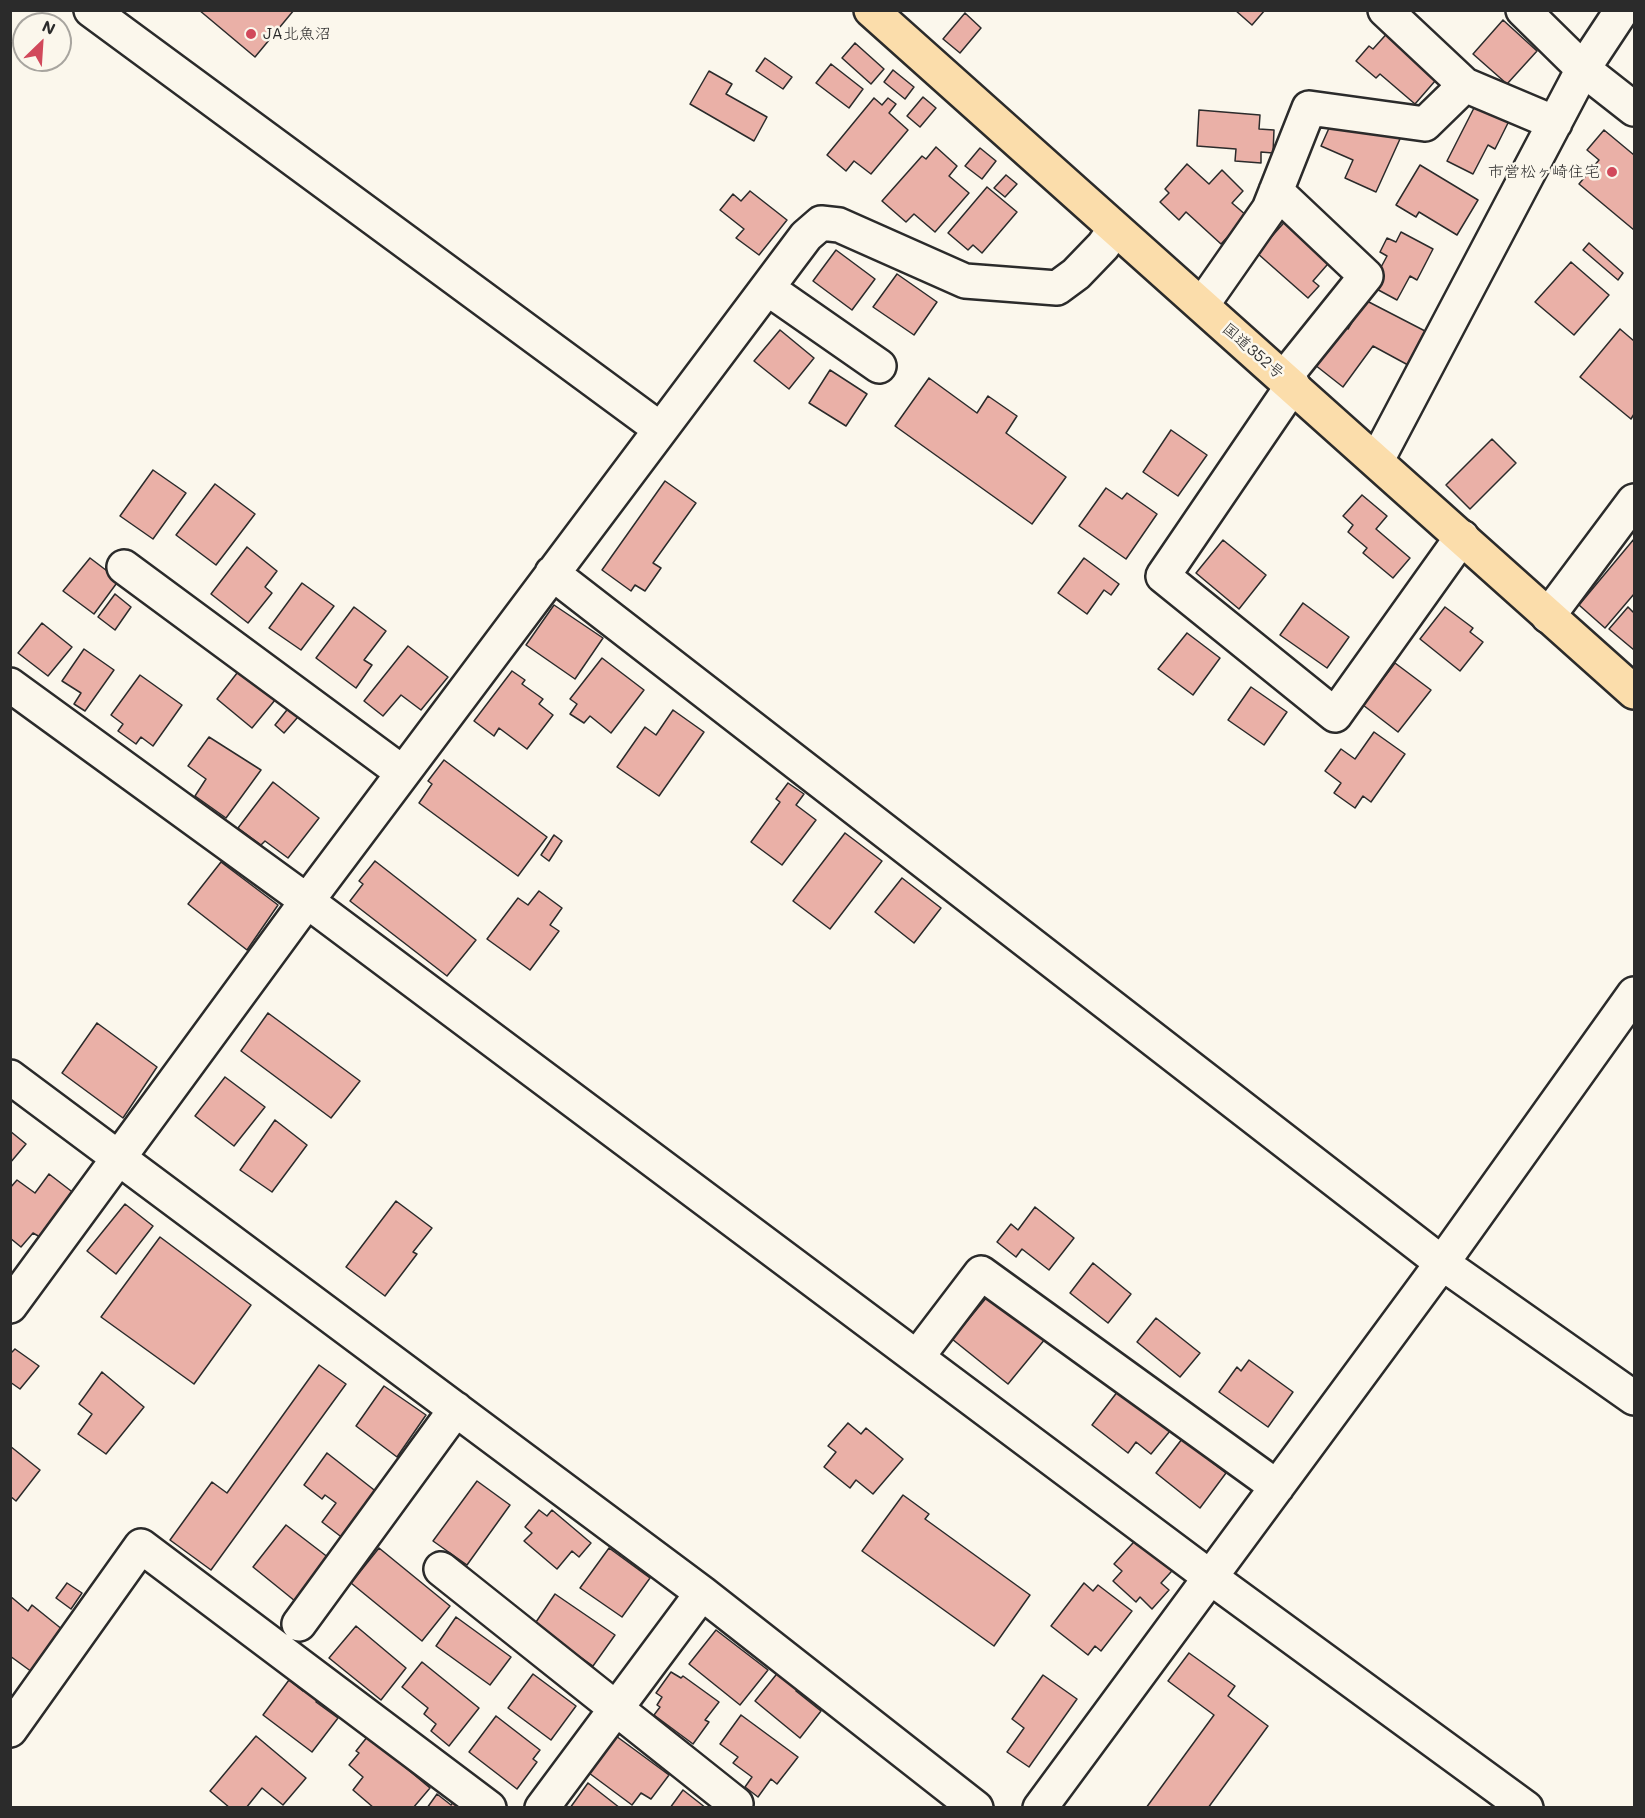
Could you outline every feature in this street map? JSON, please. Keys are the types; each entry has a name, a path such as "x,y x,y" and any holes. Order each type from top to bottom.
{"highway":[{"name":"国道352号","path":"871,10 1635,692"}],"street":[{"path":"91,10 660,429"},
{"path":"1385,10 1465,85 1555,123"},
{"path":"1523,10 1583,69 1635,109"},
{"path":"1377,460 1583,69 1622,10"},
{"path":"1202,305 1269,209 1309,108 1425,124 1465,85"},
{"path":"1275,191 1366,276 1288,381 1163,576 1335,715 1462,537"},
{"path":"10,1306 121,1158 307,901 806,236 821,223 839,225 965,281 1057,288 1076,274 1103,246 1115,229"},
{"path":"767,288 879,366"},
{"path":"1548,616 1635,501"},
{"path":"124,567 403,773"},
{"path":"552,573 1442,1263 1635,1398"},
{"path":"10,685 307,901 1210,1577 1526,1808"},
{"path":"1040,1808 1442,1263 1635,994"},
{"path":"10,1077 702,1593 976,1808"},
{"path":"917,1357 981,1273 1277,1487"},
{"path":"299,1624 456,1409"},
{"path":"10,1730 141,1546 489,1808"},
{"path":"441,1569 736,1804"},
{"path":"542,1808 702,1593"}],"building":[{"name":"JA北魚沼","path":"199,10 294,10 255,57"},
{"path":"1235,10 1265,10 1252,25"},
{"path":"965,13 981,28 960,53 943,39"},
{"path":"1503,20 1537,51 1507,84 1473,54"},
{"path":"1391,29 1442,73 1415,104 1380,74 1376,78 1356,61 1369,46 1373,49"},
{"path":"855,43 884,69 871,84 842,58"},
{"path":"765,58 792,77 783,89 756,71"},
{"path":"831,64 863,89 849,108 816,83"},
{"path":"893,70 914,87 905,99 884,82"},
{"path":"709,71 732,84 726,94 767,117 754,141 690,104"},
{"path":"923,97 936,108 920,127 907,116"},
{"path":"874,98 882,105 888,98 896,104 889,113 908,130 871,174 854,161 846,171 827,155"},
{"path":"1476,104 1509,121 1495,149 1488,145 1473,174 1447,161"},
{"path":"1199,110 1260,115 1259,129 1274,130 1273,153 1261,152 1261,163 1235,161 1236,149 1197,146"},
{"path":"1334,117 1363,123 1400,139 1376,192 1345,178 1353,160 1321,146"},
{"name":"市営松ヶ崎住宅","path":"1604,130 1634,155 1634,230 1579,184 1599,160 1587,150"},
{"path":"936,147 957,166 949,176 969,193 935,232 914,214 906,222 882,201 922,156 926,159"},
{"path":"980,148 996,161 982,179 965,166"},
{"path":"1187,164 1209,184 1222,170 1243,191 1232,203 1247,216 1221,244 1186,212 1179,220 1160,202 1169,193 1165,189"},
{"path":"1420,165 1478,200 1457,235 1419,212 1416,217 1396,205"},
{"path":"1006,175 1017,184 1005,197 994,188"},
{"path":"987,187 1017,212 982,253 973,245 968,250 948,233"},
{"path":"750,191 787,220 759,255 736,238 744,229 720,210 733,194 741,201"},
{"path":"1289,217 1334,257 1313,281 1319,286 1308,298 1257,253"},
{"path":"1401,232 1433,249 1417,280 1410,276 1397,300 1371,286 1387,256 1380,252 1387,238 1396,242"},
{"path":"1589,243 1623,273 1618,280 1583,250"},
{"path":"836,250 875,279 852,310 813,281"},
{"path":"1571,262 1609,295 1574,335 1535,302"},
{"path":"897,274 937,302 914,335 873,307"},
{"path":"1365,300 1425,331 1408,365 1373,346 1343,387 1310,361 1340,323 1348,329"},
{"path":"1620,329 1634,341 1634,414 1631,419 1580,377"},
{"path":"780,330 814,358 789,389 754,361"},
{"path":"830,370 867,394 846,426 809,403"},
{"path":"929,378 977,413 988,396 1017,416 1006,433 1066,477 1032,524 895,426"},
{"path":"1171,430 1207,455 1178,496 1143,472"},
{"path":"1492,439 1516,463 1470,509 1446,485"},
{"path":"153,470 186,493 153,539 120,516"},
{"path":"665,481 696,503 653,563 661,568 645,591 635,585 631,591 602,570"},
{"path":"215,484 255,514 216,565 176,535"},
{"path":"1106,488 1122,499 1127,493 1157,514 1126,559 1079,526"},
{"path":"1362,495 1387,516 1376,529 1410,558 1393,578 1363,553 1367,548 1348,532 1353,525 1343,516"},
{"path":"1634,539 1634,594 1605,628 1579,605"},
{"path":"1223,540 1266,575 1239,609 1196,573"},
{"path":"247,547 277,571 265,587 272,593 248,623 211,594"},
{"path":"90,558 119,580 94,614 63,591"},
{"path":"1084,558 1119,584 1111,595 1104,590 1087,614 1058,593"},
{"path":"302,583 334,606 301,650 269,628"},
{"path":"115,594 131,607 115,630 98,617"},
{"path":"1303,603 1349,637 1327,668 1280,635"},
{"path":"554,605 603,638 575,679 526,645"},
{"path":"354,607 386,631 364,660 372,665 356,688 316,658"},
{"path":"1445,607 1473,628 1470,632 1483,642 1460,671 1420,639"},
{"path":"1628,607 1634,613 1634,650 1609,629"},
{"path":"42,623 72,647 48,676 18,653"},
{"path":"1187,633 1220,658 1193,695 1158,669"},
{"path":"408,646 448,677 421,710 401,695 383,716 364,701"},
{"path":"84,649 114,670 85,711 74,704 81,693 62,681"},
{"path":"602,658 644,690 611,733 590,716 584,723 570,714 577,704 570,699"},
{"path":"1395,663 1431,690 1398,732 1363,705"},
{"path":"244,664 280,694 252,728 217,699"},
{"path":"512,671 525,680 522,684 543,699 539,704 553,715 527,749 499,728 494,736 474,721"},
{"path":"140,675 182,705 153,746 141,737 136,744 118,731 123,724 111,715"},
{"path":"1251,687 1287,712 1264,745 1228,720"},
{"path":"294,701 304,710 284,733 275,725"},
{"path":"673,710 704,732 659,796 617,767 645,727 656,735"},
{"path":"1374,732 1405,754 1371,802 1363,796 1355,808 1334,793 1341,783 1325,771 1341,749 1355,759"},
{"path":"209,737 261,770 226,818 195,796 206,779 188,766"},
{"path":"444,760 547,837 518,876 419,803 432,784 428,781"},
{"path":"273,782 319,818 288,858 265,841 261,845 238,828"},
{"path":"788,783 804,794 796,805 816,820 782,865 751,842 780,802 776,799"},
{"path":"845,833 882,861 830,929 793,901"},
{"path":"554,835 562,841 549,861 541,855"},
{"path":"375,861 476,940 447,976 350,901 363,884 359,881"},
{"path":"221,862 278,905 247,950 188,904"},
{"path":"902,878 941,908 914,943 875,912"},
{"path":"539,891 562,908 550,925 559,931 530,970 487,939 518,898 528,905"},
{"path":"268,1013 360,1081 331,1118 241,1051"},
{"path":"97,1023 157,1067 123,1118 62,1073"},
{"path":"225,1077 265,1107 234,1146 195,1116"},
{"path":"275,1120 307,1145 272,1192 240,1170"},
{"path":"10,1131 26,1144 10,1163"},
{"path":"49,1174 75,1194 40,1237 33,1233 21,1247 10,1238 10,1188 17,1180 35,1193"},
{"path":"396,1201 432,1228 413,1252 417,1254 385,1296 346,1267"},
{"path":"125,1204 153,1226 116,1274 87,1251"},
{"path":"1035,1207 1074,1238 1049,1270 1022,1249 1016,1257 997,1242 1011,1224 1018,1230"},
{"path":"160,1237 251,1305 194,1384 101,1317"},
{"path":"1093,1263 1131,1294 1108,1323 1070,1293"},
{"path":"987,1297 1004,1311 1012,1302 1050,1333 1008,1384 952,1339"},
{"path":"1156,1318 1200,1353 1180,1377 1137,1342"},
{"path":"15,1349 39,1366 20,1389 10,1382 10,1354"},
{"path":"1249,1360 1293,1392 1268,1427 1219,1392 1237,1367 1241,1371"},
{"path":"319,1365 346,1384 211,1570 170,1540 212,1482 227,1493"},
{"path":"102,1372 144,1407 106,1454 78,1434 92,1414 79,1404"},
{"path":"384,1386 426,1415 397,1457 356,1426"},
{"path":"1118,1391 1170,1431 1151,1454 1136,1442 1128,1453 1092,1425"},
{"path":"848,1423 861,1434 866,1428 903,1459 873,1494 856,1480 850,1488 824,1467 836,1452 828,1446"},
{"path":"1182,1439 1226,1473 1200,1508 1156,1473"},
{"path":"10,1446 40,1470 16,1501 10,1496"},
{"path":"327,1453 378,1493 344,1539 322,1522 336,1503 325,1495 322,1499 304,1485"},
{"path":"477,1481 510,1505 467,1565 433,1541"},
{"path":"903,1495 929,1514 925,1519 1030,1595 994,1646 862,1551"},
{"path":"539,1510 547,1516 552,1510 591,1543 579,1557 572,1551 557,1569 524,1541 532,1533 525,1527"},
{"path":"286,1525 329,1558 295,1601 253,1567"},
{"path":"1141,1534 1180,1562 1161,1583 1169,1590 1152,1609 1140,1597 1136,1602 1113,1581 1122,1571 1114,1564"},
{"path":"379,1548 450,1606 422,1641 351,1583"},
{"path":"609,1548 650,1578 622,1617 580,1588"},
{"path":"67,1583 82,1593 71,1609 56,1598"},
{"path":"1084,1583 1093,1591 1098,1585 1132,1611 1101,1651 1095,1646 1088,1655 1051,1626"},
{"path":"555,1594 615,1635 593,1666 534,1625"},
{"path":"10,1596 28,1611 32,1605 63,1630 32,1672 10,1656"},
{"path":"456,1617 511,1657 490,1685 436,1646"},
{"path":"356,1626 406,1668 381,1700 329,1658"},
{"path":"716,1630 768,1670 740,1705 689,1664"},
{"path":"1189,1653 1235,1686 1228,1696 1268,1726 1208,1808 1146,1808 1214,1715 1168,1681"},
{"path":"422,1662 479,1708 449,1746 431,1731 436,1724 424,1714 428,1708 402,1687"},
{"path":"780,1670 800,1686 796,1691 821,1711 800,1738 755,1701"},
{"path":"671,1672 681,1678 683,1676 719,1702 705,1720 709,1722 693,1744 654,1715 660,1707 657,1705 662,1697 656,1693"},
{"path":"533,1674 576,1706 551,1740 508,1708"},
{"path":"1043,1675 1077,1699 1029,1767 1007,1752 1024,1728 1012,1719"},
{"path":"289,1680 303,1691 306,1687 319,1698 316,1702 338,1718 312,1752 263,1715"},
{"path":"741,1715 798,1757 777,1784 771,1779 758,1797 745,1787 752,1777 733,1763 738,1757 720,1744"},
{"path":"496,1716 540,1750 533,1759 537,1762 517,1789 469,1752"},
{"path":"256,1736 306,1778 283,1805 262,1788 246,1808 230,1808 210,1791"},
{"path":"368,1736 430,1788 413,1808 374,1808 353,1790 363,1777 349,1765 359,1753 356,1751"},
{"path":"616,1736 669,1775 651,1799 641,1793 632,1805 589,1773"},
{"path":"588,1783 620,1808 570,1808"},
{"path":"683,1790 706,1808 670,1808"},
{"path":"437,1794 451,1805 455,1800 465,1808 427,1808"}],"place":[{"name":"JA北魚沼","path":"251,34"},
{"name":"市営松ヶ崎住宅","path":"1612,172"}]}
